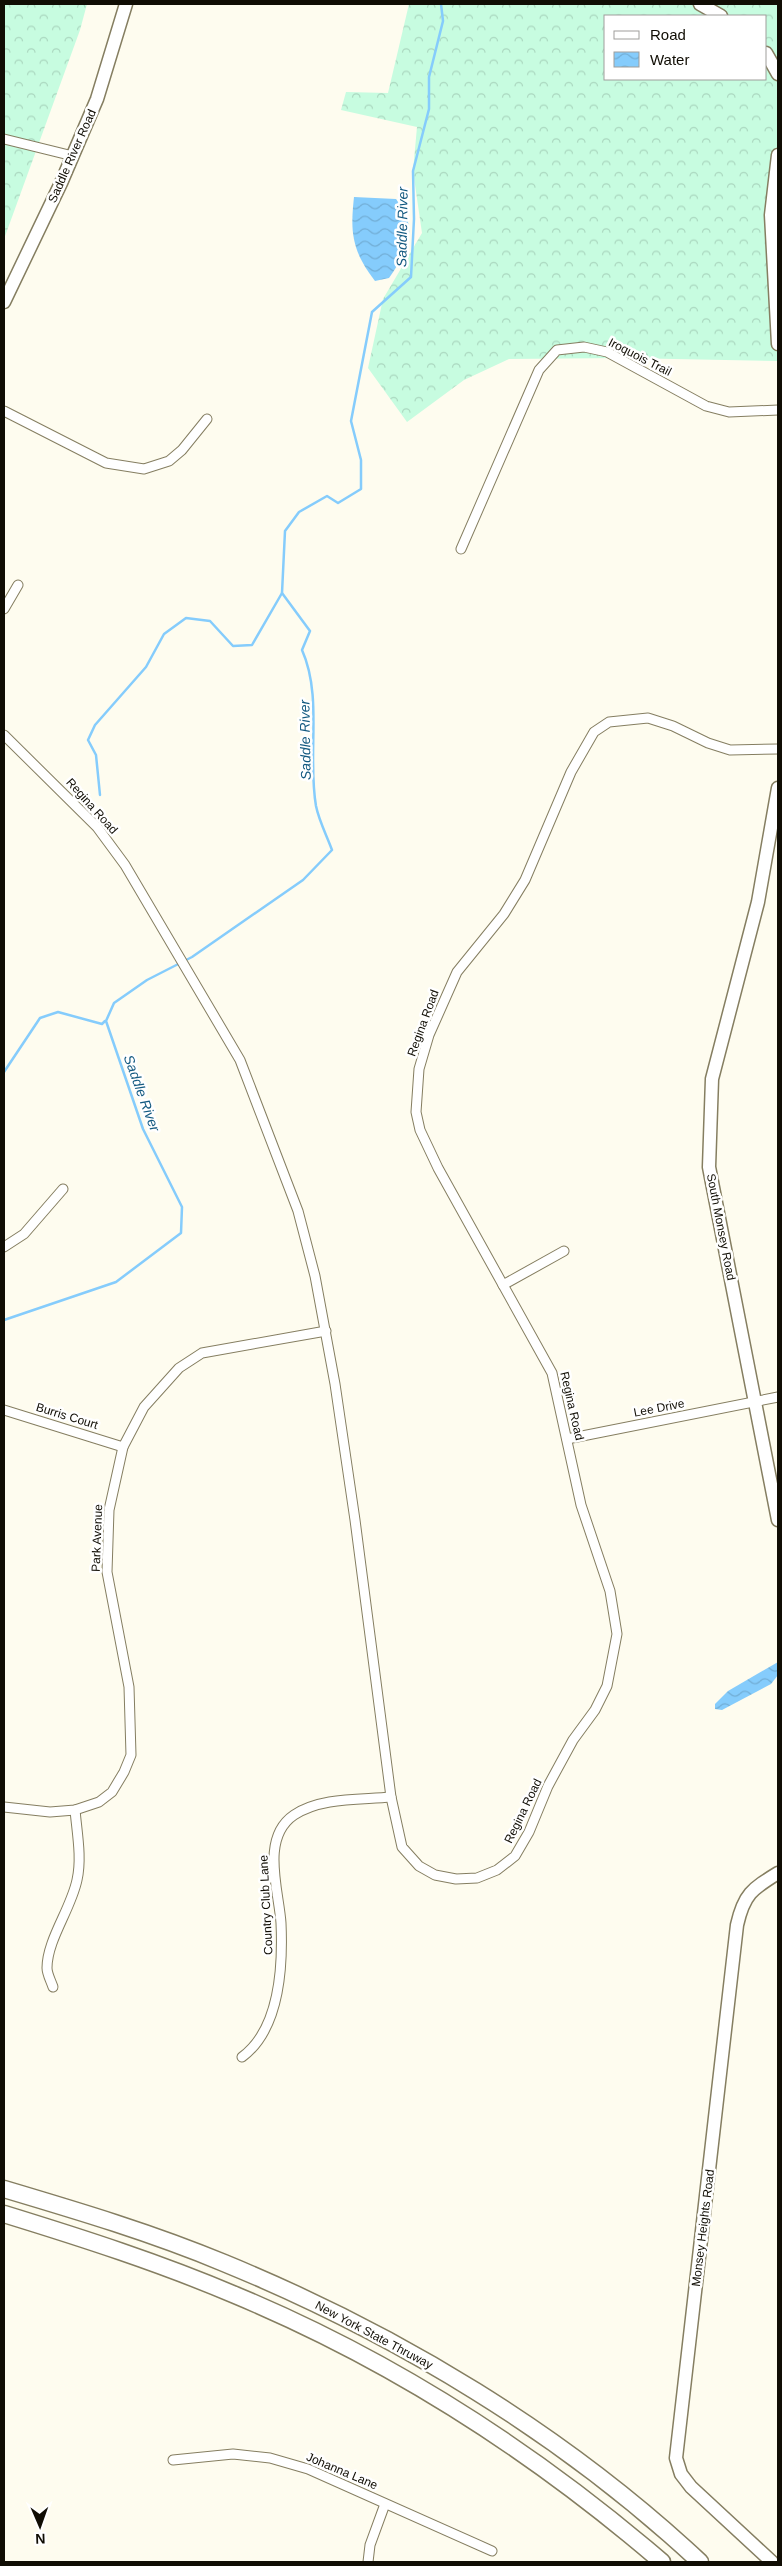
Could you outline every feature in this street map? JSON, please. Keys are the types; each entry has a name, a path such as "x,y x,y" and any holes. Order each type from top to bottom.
{"highway":[{"name":"New York State Thruway","path":"4,2189 164,2240 223,2262 280,2286 366,2329 497,2405 620,2494 700,2562"},
{"name":"New York State Thruway","path":"4,2214 145,2261 207,2284 354,2350 441,2400 564,2483 662,2562"}],"street":[{"name":"Saddle River Road","path":"4,302 73,156 97,99 126,4"},
{"path":"700,4 719,15"},
{"path":"767,55 778,74"},
{"path":"4,139 73,156"},
{"path":"778,155 771,214 778,344"},
{"name":"Iroquois Trail","path":"460,549 540,370 557,350 584,346 607,352 706,406 728,412 778,410"},
{"path":"4,411 106,462 144,469 169,461 182,450 207,419"},
{"path":"4,609 18,584"},
{"name":"Regina Road","path":"4,735 97,827 125,865 240,1060 298,1211 315,1276 326,1331 355,1520 391,1797 402,1847 419,1866 435,1875 456,1879 477,1878 497,1870 515,1856 529,1832 548,1786 573,1740 595,1710 607,1686 617,1634 610,1592 581,1505 552,1373 438,1168 420,1130 416,1112 420,1069 427,1044 457,972 504,914 525,880 571,772 594,732 609,722 648,718 673,726 708,743 730,750 778,749"},
{"name":"South Monsey Road","path":"778,788 758,902 712,1079 709,1167 778,1520"},
{"path":"4,1247 24,1234 64,1190"},
{"path":"503,1285 564,1251"},
{"name":"Park Avenue","path":"4,1808 50,1812 76,1810 99,1802 112,1792 124,1772 131,1754 129,1687 107,1572 109,1510 123,1447 144,1407 179,1368 202,1353 326,1331"},
{"name":"Lee Drive","path":"567,1439 778,1397"},
{"name":"Burris Court","path":"4,1410 123,1447"},
{"name":"Country Club Lane","path":"242,2057 254,2047 265,2031 274,2005 281,1958 281,1922 275,1875 275,1849 281,1829 294,1816 317,1805 391,1797"},
{"path":"53,1987 47,1970 50,1949 66,1914 77,1879 76,1810"},
{"name":"Monsey Heights Road","path":"772,2562 691,2487 681,2474 676,2458 738,1925 741,1908 747,1894 778,1873"},
{"name":"Johanna Lane","path":"173,2460 232,2454 270,2458 308,2468 492,2551"},
{"path":"368,2562 370,2545 385,2504"}],"green space":[{"path":"4,4 87,4 80,30 4,239"},
{"path":"409,4 778,4 778,361 622,358 509,359 464,380 407,422 368,368 383,299 422,233 413,171 417,127 341,110 346,92 388,93"}],"water":[{"path":"354,197 396,199 403,210 407,220 409,239 402,258 389,278 375,281 357,251 352,221"},
{"path":"778,1662 778,1675 771,1684 722,1710 715,1709 715,1704 728,1691"}],"waterway":[{"name":"Saddle River","path":"4,1320 116,1282 181,1233 182,1207 143,1129 106,1021 114,1003 147,980 192,957 303,880 332,850 317,812 314,787 312,687 302,650 310,631 282,593 285,531 299,512 327,496 338,503 361,489 361,460 351,421 372,312 411,277 414,219 413,171 429,109 429,77 443,21 441,4"},
{"path":"100,795 96,755 88,740 95,725 146,667 164,634 186,618 210,621 233,646 252,645 282,593"},
{"path":"4,1072 40,1018 58,1012 102,1024 105,1021"}]}
